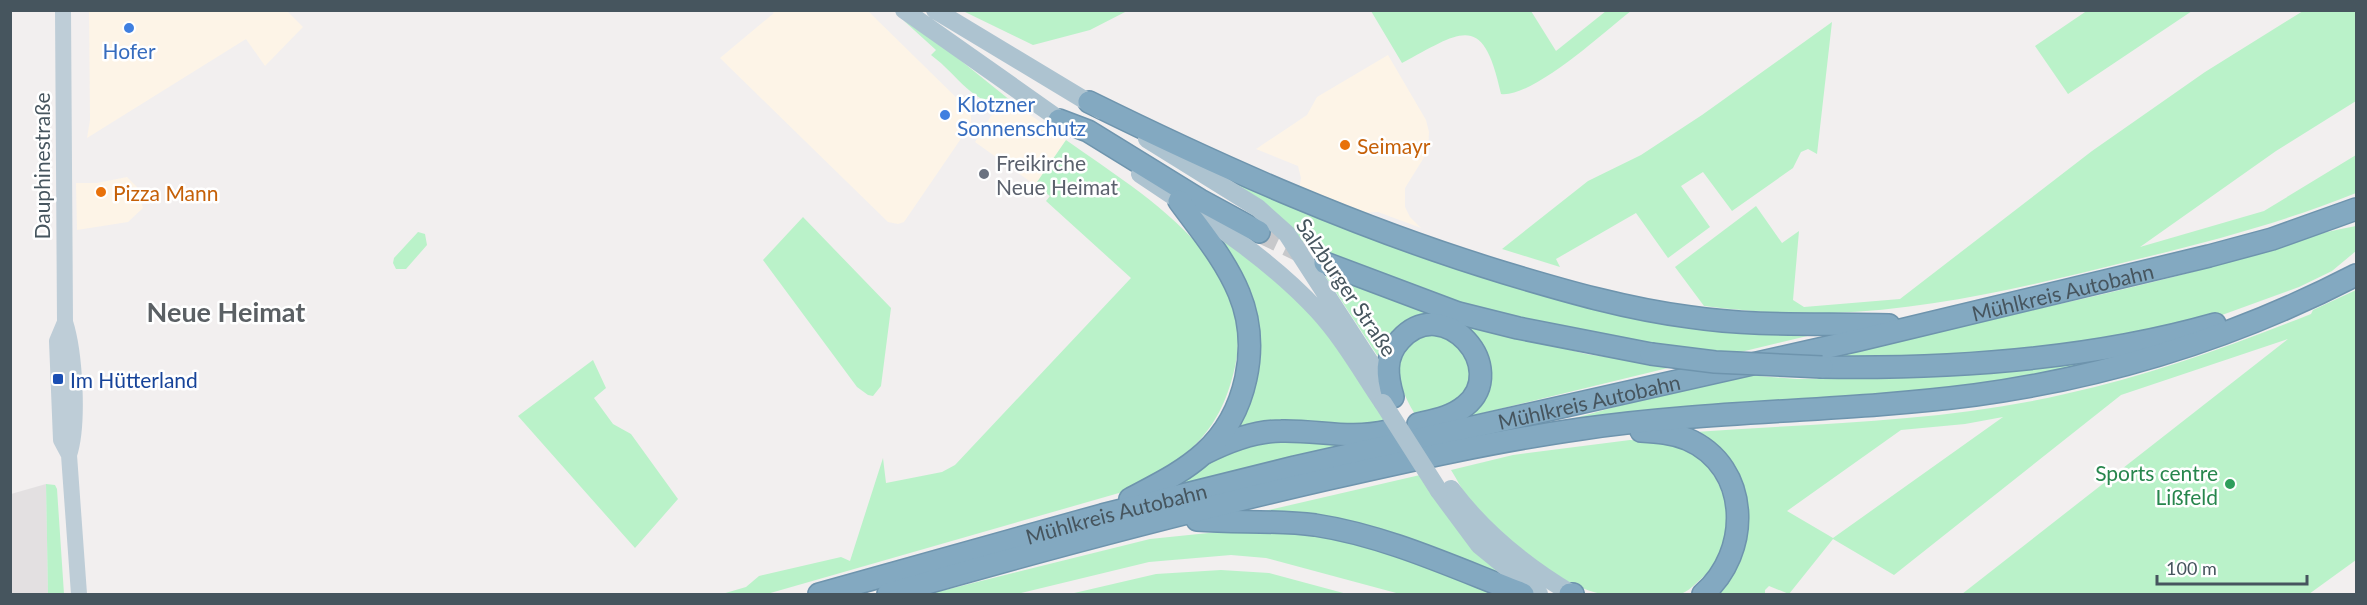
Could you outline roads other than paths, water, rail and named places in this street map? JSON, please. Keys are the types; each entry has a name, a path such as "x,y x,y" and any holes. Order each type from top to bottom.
{"highway":[{"path":"1089,102 1188,151 1306,203 1459,259 1574,292 1644,309 1729,322 1781,326 1911,326"},
{"path":"1059,120 1088,131 1200,200 1259,232"},
{"path":"1179,201 1230,273 1246,314 1249,334 1248,366 1240,397 1225,428 1205,453"},
{"name":"Mühlkreis Autobahn","path":"819,594 1102,515 1306,464 1838,345 2209,256 2272,239 2356,209"},
{"path":"1325,263 1458,313 1529,331 1651,354 1715,362 1822,367 1962,364 2046,357 2151,340 2228,320 2272,304 2356,266"},
{"name":"Mühlkreis Autobahn","path":"888,594 1116,531 1416,459 1536,435 1632,423 1918,401 2074,378 2201,343 2276,313 2356,275"},
{"path":"1102,515 1165,481 1205,453 1240,438 1268,432 1360,436 1442,418 1467,405 1476,389 1478,360 1469,342 1445,327 1425,326 1410,331 1398,342 1390,356 1387,374 1390,400"},
{"path":"1116,531 1154,530 1432,464 1534,445 1622,432 1667,433 1687,439 1713,458 1728,478 1738,507 1738,534 1735,548 1720,577 1703,594"},
{"path":"1197,520 1292,522 1344,531 1389,544 1523,594"}],"main road":[{"name":"Dauphinestraße","path":"63,10 65,322 71,341 75,438 69,455 79,594"},
{"name":"Salzburger Straße","path":"904,10 1266,262 1295,287 1390,400"},
{"name":"Salzburger Straße","path":"935,10 1089,102 1247,201 1282,230 1317,277 1479,545 1539,594"},
{"name":"Salzburger Straße","path":"1445,490 1523,562 1572,594"}],"tunnel":[{"path":"1259,232 1307,255"}],"place":[{"name":"Hofer","path":"129,28"},
{"name":"Klotzner Sonnenschutz","path":"945,115"},
{"name":"Seimayr","path":"1345,145"},
{"name":"Freikirche Neue Heimat","path":"984,174"},
{"name":"Pizza Mann","path":"101,192"},
{"name":"Im Hütterland","path":"58,379"},
{"name":"Sports centre Lißfeld","path":"2230,484"}],"district":[{"name":"Neue Heimat","path":"226,311"}]}
